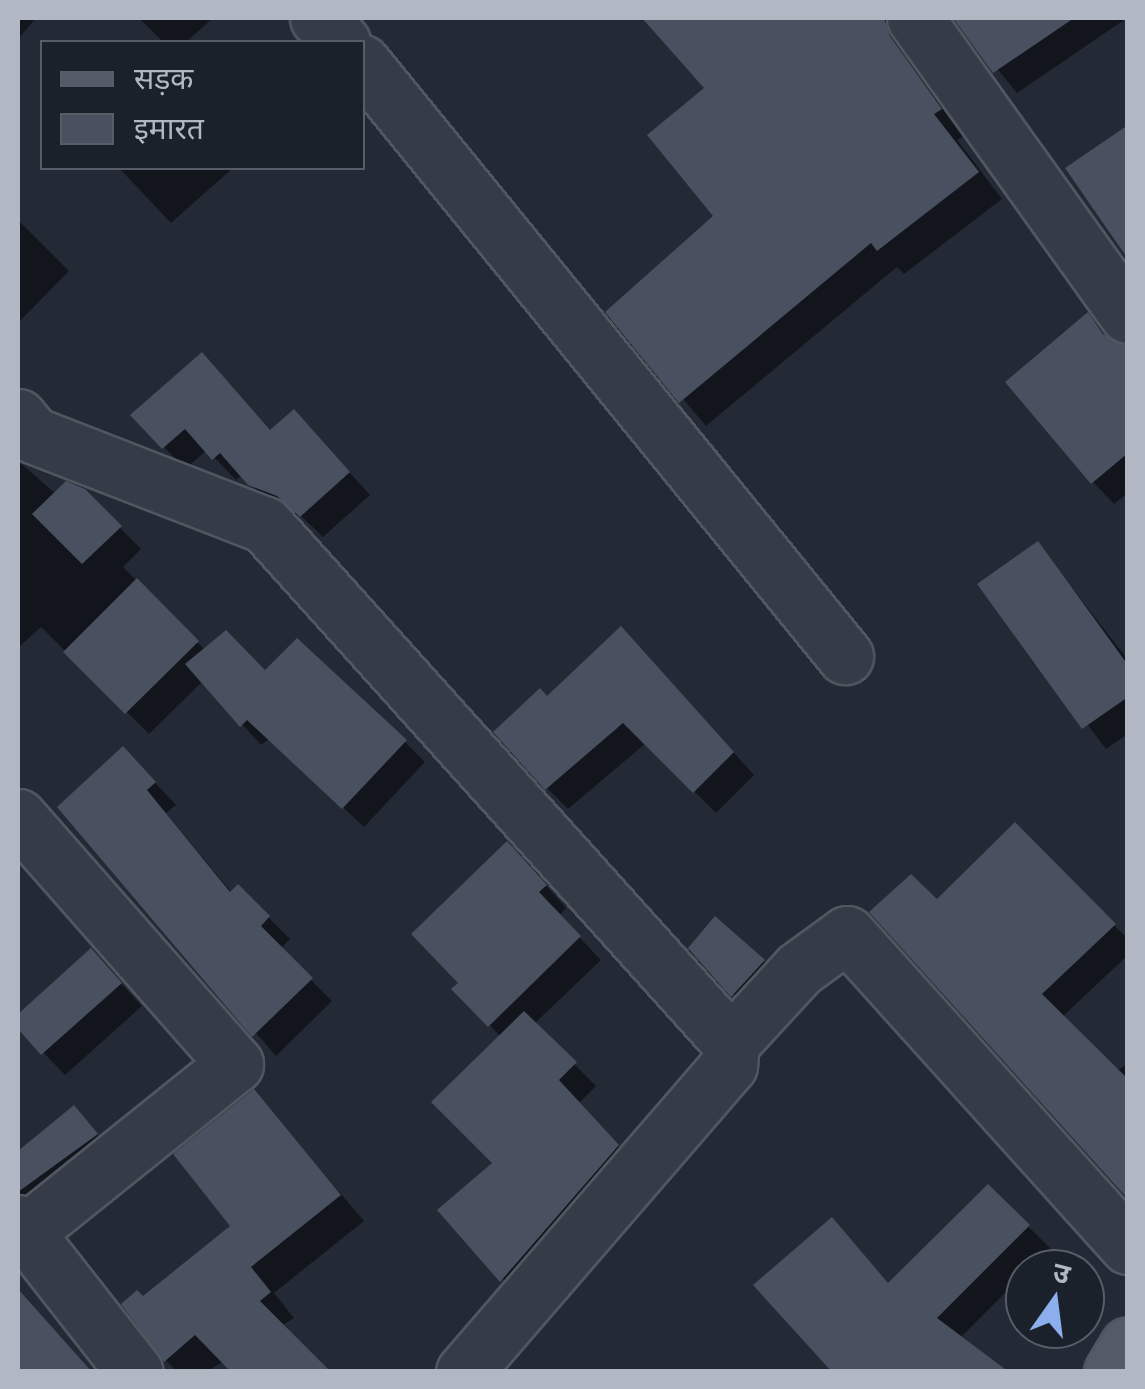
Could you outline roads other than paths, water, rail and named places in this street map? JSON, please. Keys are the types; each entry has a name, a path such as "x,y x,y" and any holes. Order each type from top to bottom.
{"main road":[{"path":"1112,1372 1128,1345"}],"street":[{"path":"318,18 340,40"},
{"path":"915,18 1128,315"},
{"path":"365,67 845,656"},
{"path":"18,417 33,435 265,524 731,1042"},
{"path":"18,816 234,1064 21,1228 136,1372"},
{"path":"464,1372 730,1065 731,1042 799,969 847,934 1128,1246"}]}
